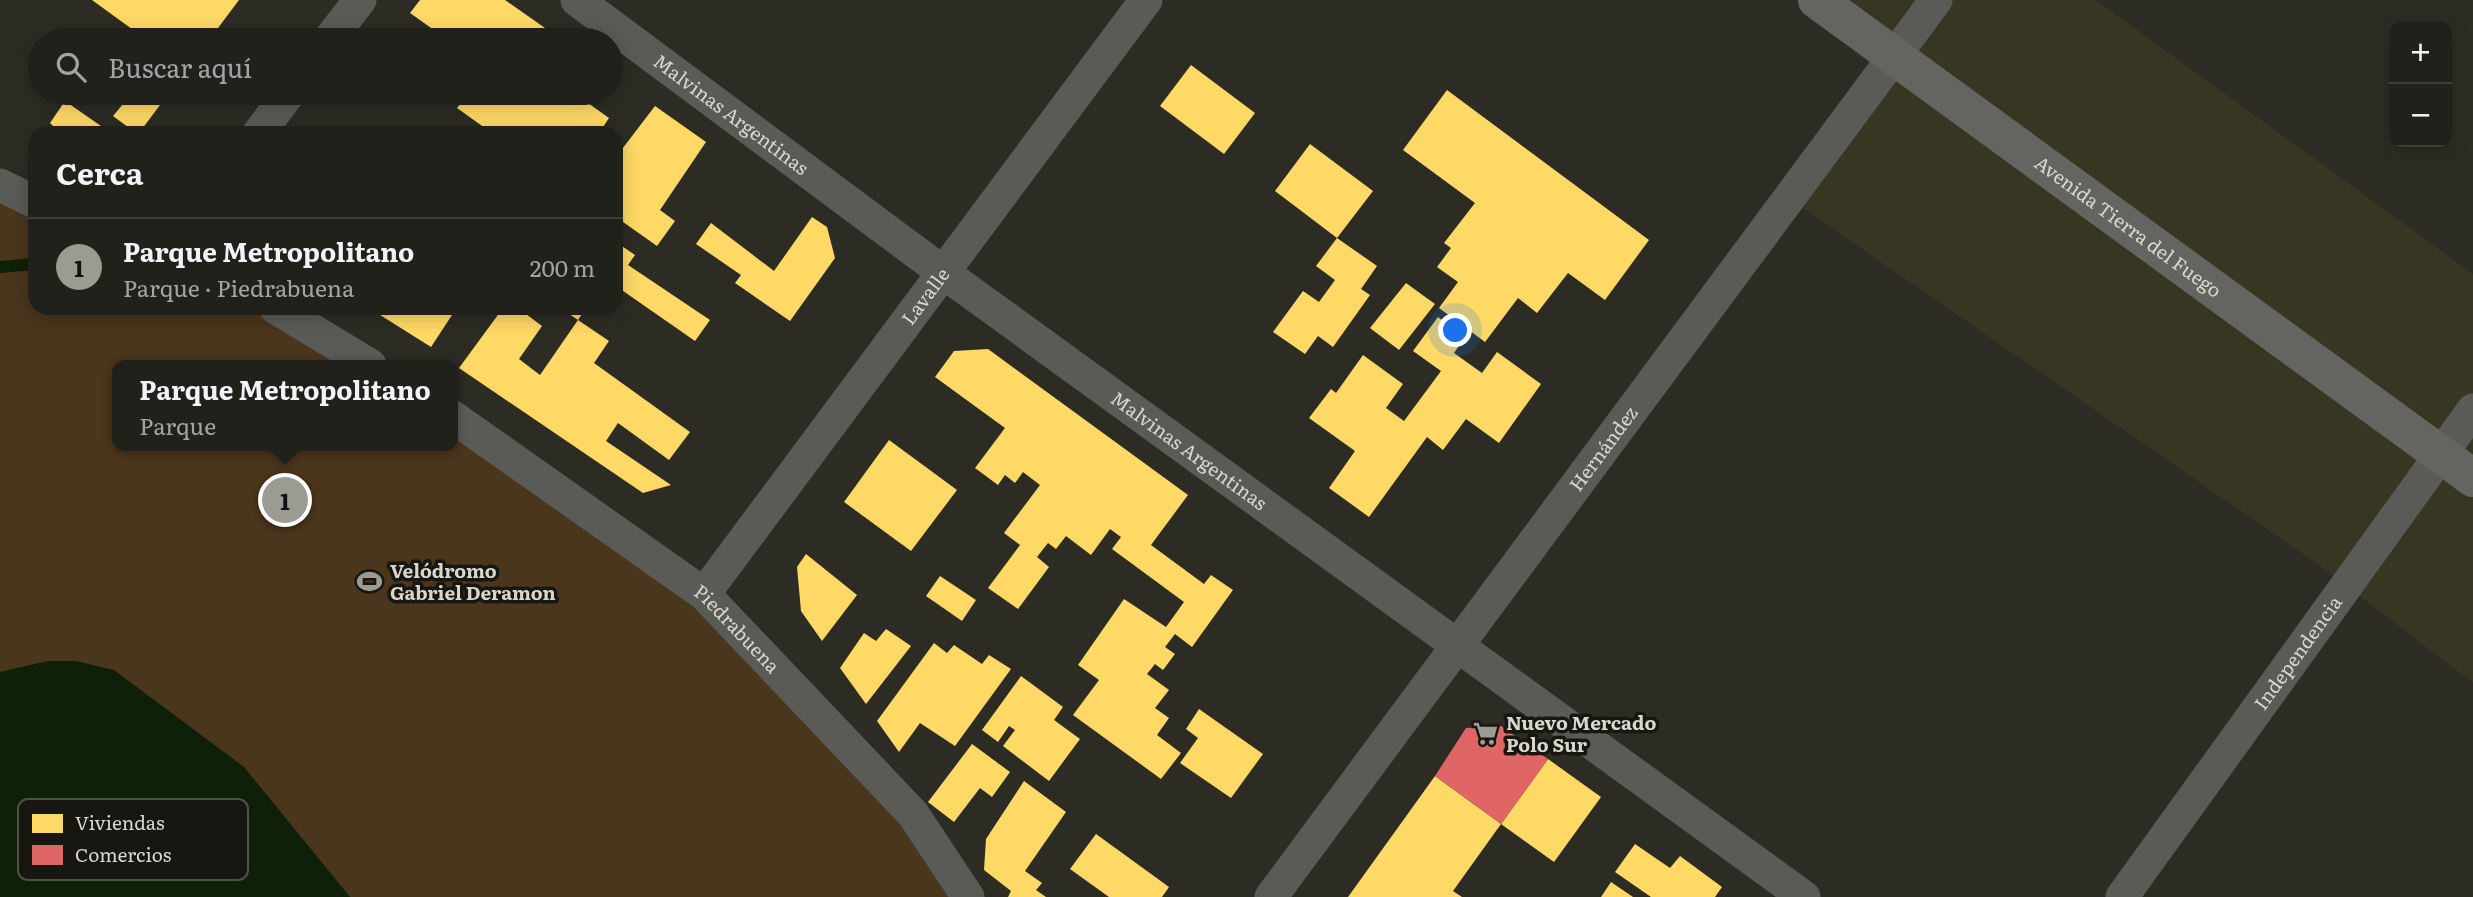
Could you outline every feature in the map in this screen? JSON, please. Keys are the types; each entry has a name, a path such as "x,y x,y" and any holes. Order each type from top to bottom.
{"street":[{"path":"338,28 360,0"},
{"name":"Malvinas Argentinas","path":"577,0 615,28"},
{"name":"Lavalle","path":"704,594 1146,0"},
{"name":"Avenida Tierra del Fuego","path":"1817,0 2473,478"},
{"name":"Hernández","path":"1271,897 1456,644 1791,200 1936,0"},
{"name":"Malvinas Argentinas","path":"623,34 944,273 1804,897"},
{"path":"263,126 280,105"},
{"path":"0,185 28,200"},
{"path":"288,315 362,360"},
{"name":"Independencia","path":"2122,897 2473,410"},
{"name":"Piedrabuena","path":"458,421 704,594 913,814 968,897"}],"shaded area":[{"path":"1817,0 2096,0 2473,274 2473,683 2319,565 1791,200 1894,57"},
{"name":"Velódromo Gabriel Deramon","path":"0,185 28,199 28,315 288,315 362,360 112,360 112,451 458,451 458,421 704,594 968,897 0,897"},
{"path":"48,661 76,661 114,670 244,767 350,897 0,897 0,672"}],"building: Viviendas":[{"path":"92,0 239,0 218,28 130,28"},
{"path":"420,0 505,0 545,28 431,28 410,13"},
{"path":"1191,65 1255,113 1224,154 1160,106"},
{"path":"1447,90 1649,240 1605,300 1568,273 1537,313 1518,298 1485,342 1439,308 1458,282 1437,267 1451,248 1444,243 1475,203 1403,150"},
{"path":"62,105 71,105 101,126 53,126 50,123"},
{"path":"122,105 160,105 144,126 127,126 113,116"},
{"path":"459,105 591,105 609,118 604,126 482,126 457,108"},
{"path":"655,106 706,142 660,210 675,221 657,246 623,222 623,148"},
{"path":"1310,144 1373,191 1337,238 1275,191"},
{"path":"812,217 827,227 835,258 790,321 735,283 741,275 696,244 711,223 774,271"},
{"path":"1337,238 1377,266 1361,289 1370,295 1333,347 1318,336 1305,354 1273,332 1303,291 1319,302 1335,280 1316,266"},
{"path":"623,247 635,255 628,265 710,320 695,341 623,291"},
{"path":"1406,283 1435,304 1399,350 1370,328"},
{"path":"380,315 452,315 431,347"},
{"path":"498,315 527,315 542,326 519,359 540,375 578,320 609,341 594,363 690,432 669,460 618,423 606,441 671,485 643,493 459,368"},
{"path":"1438,317 1465,337 1454,353 1482,373 1497,352 1541,384 1499,443 1466,419 1443,450 1427,437 1369,517 1329,488 1355,451 1309,418 1331,389 1336,393 1363,355 1403,384 1386,408 1404,421 1441,371 1413,351"},
{"path":"988,349 1188,495 1151,545 1204,584 1211,575 1233,590 1192,647 1175,634 1165,647 1175,654 1163,670 1155,664 1147,674 1169,690 1155,708 1169,718 1157,735 1181,753 1161,779 1073,715 1099,680 1078,665 1124,599 1166,627 1184,602 1112,549 1121,537 1110,529 1091,555 1066,536 1056,549 1048,543 1037,557 1049,567 1018,609 988,588 1020,545 1004,533 1040,485 1023,472 1015,483 1005,475 998,485 975,468 1005,428 935,377 954,351"},
{"path":"889,440 957,490 911,551 844,502"},
{"path":"806,554 857,595 822,641 801,611 797,567"},
{"path":"940,576 976,600 962,621 926,596"},
{"path":"886,629 911,646 866,704 840,668 864,633 876,641"},
{"path":"934,643 947,653 954,645 982,664 989,655 1011,669 955,746 920,723 899,752 877,721"},
{"path":"1021,676 1063,707 1054,720 1080,739 1049,781 1003,746 1015,730 1009,726 998,742 982,730"},
{"path":"1199,709 1263,754 1231,798 1180,763 1198,738 1186,729"},
{"path":"972,744 1010,772 992,797 980,788 954,822 928,802"},
{"path":"1548,759 1601,797 1554,862 1501,824"},
{"path":"1435,776 1501,824 1453,891 1462,897 1348,897"},
{"path":"1024,781 1066,812 1025,871 1042,883 1036,890 1046,897 1008,897 1011,891 984,870 986,839"},
{"path":"1096,834 1169,887 1162,897 1109,897 1070,869"},
{"path":"1635,844 1670,868 1680,856 1722,887 1715,897 1651,897 1615,872"},
{"path":"1611,882 1633,897 1601,897"}],"building: Comercios":[{"path":"1501,726 1548,759 1501,824 1435,776 1466,728"}],"waterway":[{"path":"0,267 28,265"}],"place":[{"name":"Parque Metropolitano","path":"285,500"},
{"name":"Velódromo Gabriel Deramon","path":"370,582"},
{"name":"Nuevo Mercado Polo Sur","path":"1486,734"}]}
